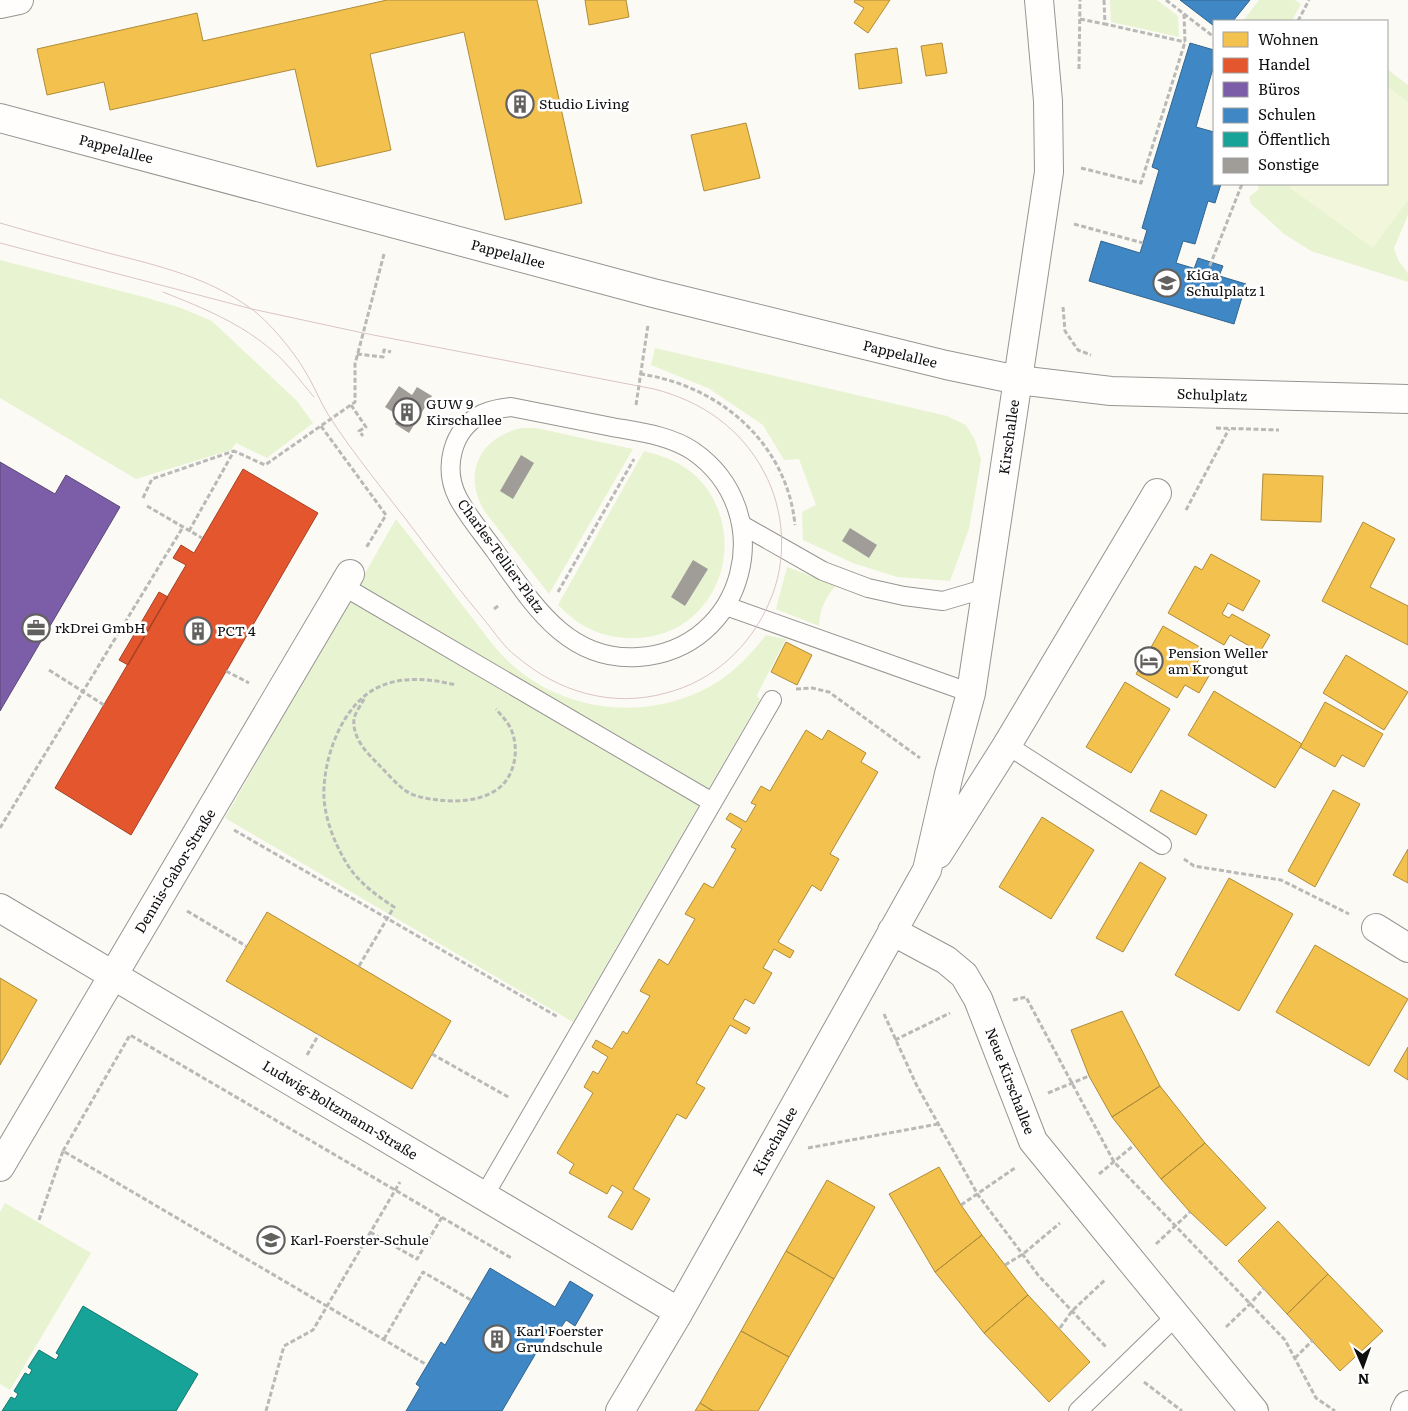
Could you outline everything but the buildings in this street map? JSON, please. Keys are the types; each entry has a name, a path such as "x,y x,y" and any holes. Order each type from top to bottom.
{"street":[{"path":"0,4 19,0"},
{"name":"Kirschallee","path":"927,870 949,774 971,693 1049,172 1048,101 1039,0"},
{"name":"Pappelallee","path":"0,118 736,314 946,365 1018,380"},
{"name":"Schulplatz","path":"1018,380 1111,391 1408,400"},
{"name":"Kirschallee","path":"620,1411 679,1312 927,870 1007,745 1157,493"},
{"name":"Dennis-Gabor-Straße","path":"0,1167 346,580"},
{"name":"Ludwig-Boltzmann-Straße","path":"0,908 679,1312"},
{"path":"1376,928 1408,948"},
{"name":"Neue Kirschallee","path":"892,931 946,960 964,975 979,1004 1033,1141 1254,1411"},
{"path":"1405,1411 1408,1405"}],"lane":[{"name":"Charles-Tellier-Platz","path":"511,407 656,435 693,451 709,464 723,480 730,492 742,525 744,551 740,575 726,606 706,629 680,647 652,656 621,657 596,652 578,644 558,631 539,612 458,498 450,477 452,451 460,435 470,423 482,414 495,409 511,407"},
{"path":"742,525 823,571 868,588 904,596 943,601 987,588"},
{"path":"346,580 712,802"},
{"path":"726,606 971,693"},
{"path":"484,1196 772,700"},
{"path":"1007,745 1162,845"},
{"path":"1078,1411 1176,1316"}],"path":[{"path":"1104,0 1104,24"},
{"path":"1166,0 1213,36"},
{"path":"1299,20 1309,0"},
{"path":"1075,167 1141,183 1185,42 1184,14"},
{"path":"1080,19 1185,42"},
{"path":"1207,273 1242,185"},
{"path":"143,498 152,479 234,451 266,465 355,402 355,364 393,222"},
{"path":"1071,223 1143,243"},
{"path":"539,612 554,600 639,450 642,405 635,404 644,349"},
{"path":"358,354 383,357 384,350 391,352"},
{"path":"640,374 673,380 703,392 730,410 754,432 773,458 786,488 796,535 794,556"},
{"path":"351,405 366,426 360,431 363,436"},
{"path":"321,426 386,515 346,580"},
{"path":"1157,493 1185,514 1229,429"},
{"path":"189,531 234,451"},
{"path":"147,506 202,538"},
{"path":"0,828 183,527"},
{"path":"494,609 498,606 503,612"},
{"path":"49,670 104,705"},
{"path":"359,966 394,907 361,881 348,865 337,846 329,826 324,799 326,771 332,746 351,710 365,696 381,686 400,681 421,679 461,686"},
{"path":"772,700 796,689 812,688 829,692 912,753 949,774"},
{"path":"365,696 354,719 356,733 364,750 407,792 434,800 446,801 475,798 492,793 505,784 512,770 515,759 514,736 509,726 492,704"},
{"path":"208,816 580,1030"},
{"path":"1162,845 1194,866 1281,880 1376,928"},
{"path":"160,896 246,946"},
{"path":"867,977 916,1084 978,1194 1038,1275 1124,1366 1182,1411"},
{"path":"896,1040 979,1004 1026,997 1114,1162 1285,1340 1316,1398 1335,1411"},
{"path":"39,1220 62,1151 130,1035 513,1259"},
{"path":"432,1054 533,1111"},
{"path":"1019,1107 1089,1076"},
{"path":"767,1155 938,1124"},
{"path":"1005,1265 1023,1254 1114,1162 1134,1146"},
{"path":"62,1151 427,1365"},
{"path":"961,1205 1041,1151"},
{"path":"266,1411 284,1346 313,1330 403,1176"},
{"path":"1060,1328 1072,1311 1190,1212"},
{"path":"370,1232 417,1259 442,1217"},
{"path":"384,1339 423,1272 471,1300"},
{"path":"1203,1349 1264,1288"},
{"path":"1295,1358 1312,1340"}],"green space":[{"path":"1110,0 1157,0 1178,16 1179,37 1111,22"},
{"path":"1259,0 1295,0 1301,4 1293,20 1244,20"},
{"path":"1388,70 1408,85 1408,215 1394,248 1398,260 1408,273 1408,282 1311,251 1284,234 1251,204 1249,197 1258,190 1259,185 1388,185"},
{"path":"1388,87 1408,102 1408,200 1373,248 1290,188 1292,185 1388,185"},
{"path":"0,260 144,297 181,308 212,321 297,401 313,423 267,458 236,443 231,450 136,479 0,398"},
{"path":"655,348 947,416 966,425 975,440 981,460 969,529 950,581 897,577 853,563 803,540 802,512 816,505 799,459 784,460 763,425 708,388 651,365"},
{"path":"521,428 536,428 633,449 549,594 485,512 478,498 475,484 475,471 485,449 494,440 506,433"},
{"path":"644,451 673,461 686,468 698,478 714,501 723,527 724,554 718,579 706,602 688,620 664,633 624,638 603,634 584,626 558,605"},
{"path":"396,519 503,656 529,678 552,691 576,700 600,706 626,708 652,706 677,700 711,686 729,674 745,660 766,635 786,639 757,695 760,700 573,1022 225,818"},
{"path":"787,567 836,585 824,604 819,626 776,609"},
{"path":"5,1203 91,1253 10,1390 0,1384 0,1212"}],"tram line":[{"path":"0,223 184,274 218,289 234,298 250,308 257,313 294,355 308,376 329,416 349,445 500,640 532,669 550,679 586,694 606,697 626,699 666,693 699,680 728,660 752,634 769,603 775,587 781,553 780,520 771,487 755,456 744,442 718,418 688,401 654,389 363,333 252,309 0,243"},
{"path":"163,292 235,324 261,342 290,368 314,397"}],"place":[{"name":"Studio Living","path":"520,104"},
{"name":"KiGa Schulplatz 1","path":"1167,283"},
{"name":"GUW 9 Kirschallee","path":"407,412"},
{"name":"rkDrei GmbH","path":"36,628"},
{"name":"PCT 4","path":"198,631"},
{"name":"Pension Weller am Krongut","path":"1149,661"},
{"name":"Karl-Foerster-Schule","path":"271,1240"},
{"name":"Karl Foerster Grundschule","path":"497,1339"}]}
